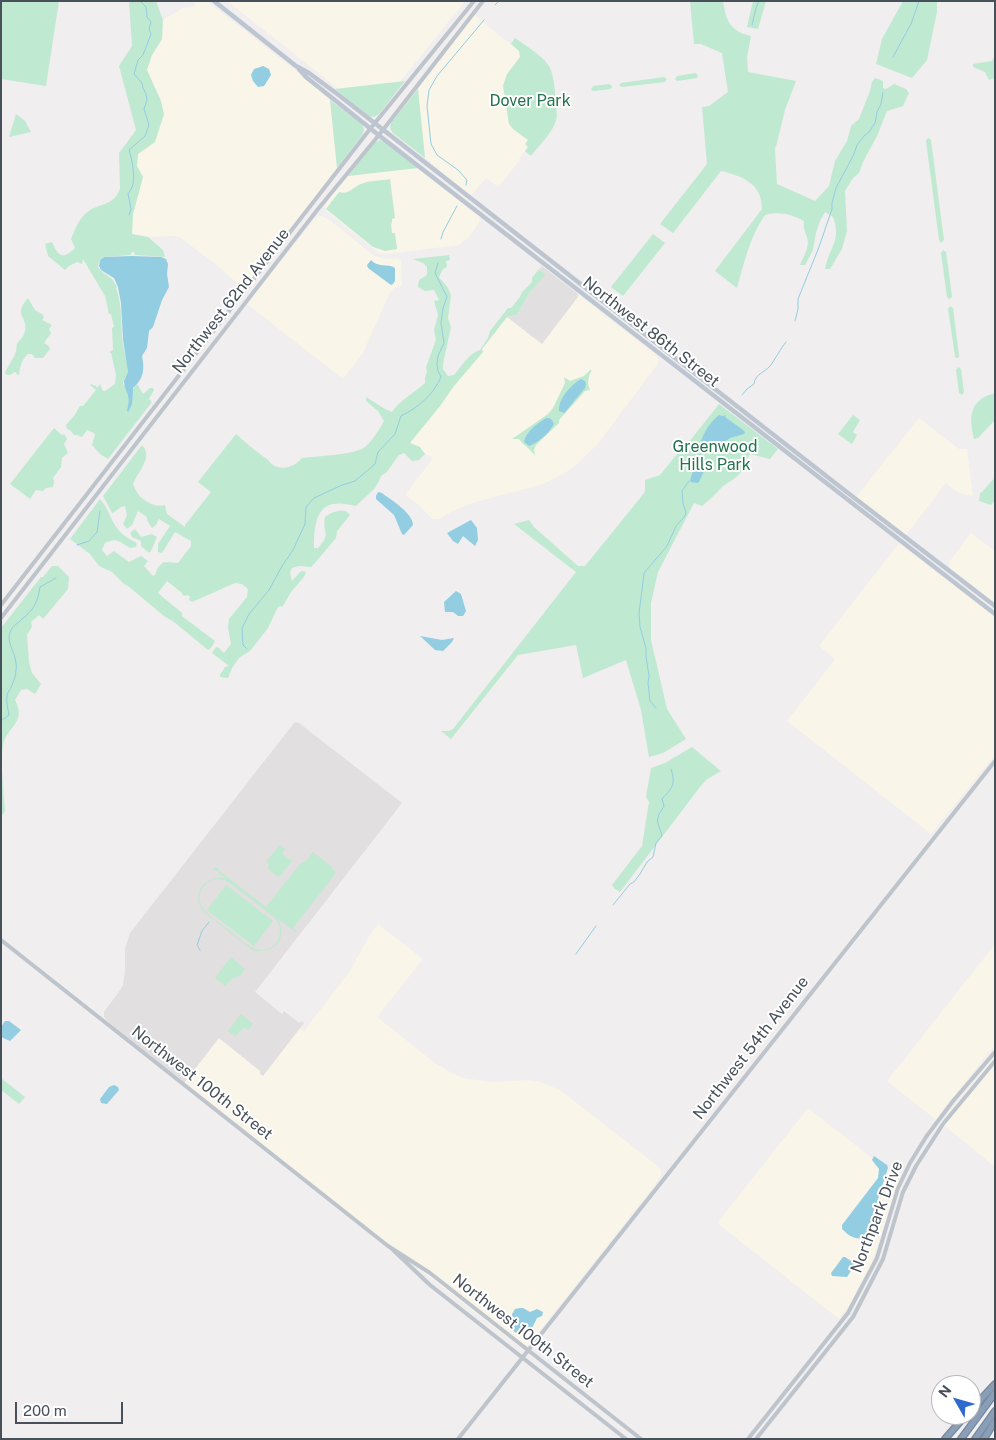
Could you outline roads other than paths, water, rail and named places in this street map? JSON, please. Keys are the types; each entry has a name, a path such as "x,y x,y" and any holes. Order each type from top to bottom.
{"highway":[{"path":"981,1399 995,1384"},
{"path":"962,1439 995,1393"},
{"path":"974,1439 995,1411"},
{"path":"984,1439 995,1421"},
{"path":"945,1439 957,1425"}],"main road":[{"name":"Northwest 86th Street","path":"214,1 370,128 995,614"},
{"name":"Northwest 86th Street","path":"296,66 309,73 374,123 995,606"}],"street":[{"name":"Northwest 62nd Avenue","path":"1,605 370,128 474,1"},
{"name":"Northwest 62nd Avenue","path":"1,618 318,209 383,130 483,1"},
{"name":"Northwest 54th Avenue","path":"458,1439 995,761"},
{"name":"Northwest 100th Street","path":"1,940 388,1246 430,1273 641,1439"},
{"name":"Northpark Drive","path":"748,1439 848,1313 878,1258 898,1188 910,1163 926,1137 953,1101 995,1052"},
{"name":"Northpark Drive","path":"756,1439 853,1317 883,1259 903,1192 916,1166 943,1124 995,1062"},
{"name":"Northwest 100th Street","path":"388,1246 430,1285 626,1439"}],"water":[{"path":"263,66 269,69 271,75 264,86 258,87 251,75 254,69"},
{"path":"104,257 161,257 166,259 169,287 162,300 153,327 149,331 147,348 142,356 142,374 139,382 133,388 132,404 128,412 129,397 124,381 128,372 118,287 114,278 101,270 99,266 100,260"},
{"path":"371,260 377,264 395,268 395,281 393,284 391,285 368,268 367,265"},
{"path":"581,379 585,381 585,388 564,413 559,411 559,406 566,393"},
{"path":"719,415 726,415 725,417 745,432 730,438 715,449 701,452 699,449 704,434"},
{"path":"546,418 552,420 554,424 543,437 529,446 524,442 527,434"},
{"path":"700,454 708,462 699,482 691,482 697,456"},
{"path":"378,492 406,511 412,520 413,525 404,535 394,515 376,499"},
{"path":"471,520 477,528 478,540 475,546 463,536 458,544 453,541 447,533"},
{"path":"456,591 461,594 466,611 463,616 458,616 453,612 445,612 444,602"},
{"path":"420,636 442,640 454,638 443,651 435,650"},
{"path":"5,1021 9,1021 21,1030 10,1041 1,1037 1,1027"},
{"path":"114,1085 119,1090 107,1104 101,1103 100,1099 109,1087"},
{"path":"874,1156 887,1165 888,1168 867,1233 864,1238 857,1238 842,1229 842,1225 878,1178 879,1169 872,1160"},
{"path":"843,1257 854,1263 854,1266 847,1277 832,1276 831,1273"},
{"path":"523,1308 530,1312 537,1309 543,1312 542,1316 537,1318 532,1328 524,1336 517,1334 502,1320 511,1316 515,1309"}],"waterway":[{"path":"129,215 131,209 128,194 134,179 129,150 145,136 149,125 144,109 147,100 146,94 142,83 134,74 138,60 143,55 151,34 149,29 151,22 147,17 146,7 140,1"},
{"path":"495,5 499,1"},
{"path":"752,25 759,1"},
{"path":"893,57 911,24 919,1"},
{"path":"466,185 467,180 458,170 437,155 431,144 427,106 429,90 437,76 484,20"},
{"path":"795,321 798,299 819,247 832,209 836,188 857,145 875,123 883,92"},
{"path":"441,239 457,206"},
{"path":"247,649 243,645 242,628 249,614 269,590 293,550 305,524 306,507 314,498 355,481 375,464 378,452 395,434 401,416 425,400 441,377 437,364 438,356 444,343 441,323 447,297 435,273 438,263"},
{"path":"742,395 754,384 758,376 770,366 786,342"},
{"path":"656,708 650,701 646,648 640,627 639,613 644,573 667,546 676,526 685,516 682,491 689,481"},
{"path":"77,545 89,541 97,532 100,511"},
{"path":"1,721 9,715 7,695 16,671 9,634 13,627 32,609 37,601 40,587 56,578"},
{"path":"613,905 653,857 656,843 662,836 658,820 664,806 662,799 673,785 671,769"},
{"path":"200,950 197,945 202,931 209,922"},
{"path":"576,954 596,926"}],"park label":[{"name":"Dover Park","path":"530,101"},
{"name":"Greenwood Hills Park","path":"715,456"}]}
